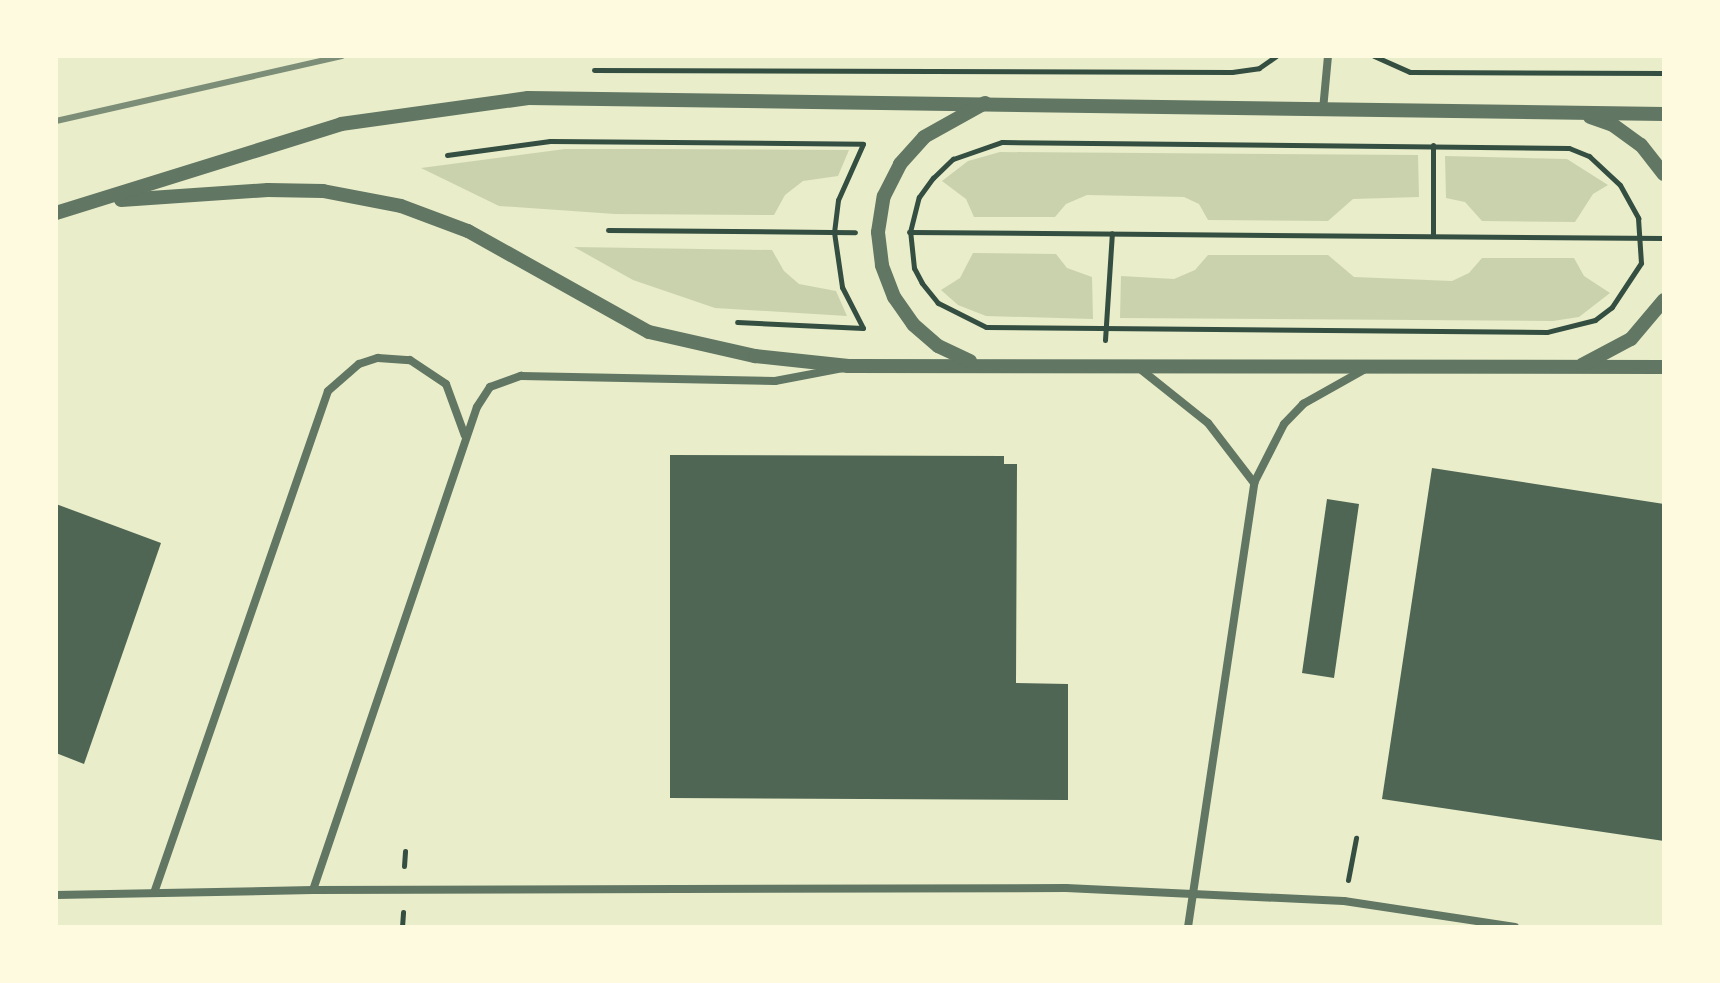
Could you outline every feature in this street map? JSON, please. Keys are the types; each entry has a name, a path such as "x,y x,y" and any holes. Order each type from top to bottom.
{"street":[{"path":"1323,111 1328,56"},
{"path":"56,213 305,133 493,100 989,101 1323,111 1664,114"},
{"path":"975,363 938,346 913,324 890,286 878,232 884,196 900,164 924,137 989,101"},
{"path":"1581,114 1623,132 1664,174"},
{"path":"93,203 239,191 359,197 468,231 626,322 671,339 848,366 1132,363 1664,367"},
{"path":"1578,366 1631,339 1664,300"},
{"path":"154,893 335,382 368,360 410,360 446,384 462,417 466,440"},
{"path":"1132,363 1208,423 1254,483"},
{"path":"1188,927 1254,483 1284,424 1303,404 1372,365"},
{"path":"313,890 466,440 485,393 514,377 775,381 848,366"},
{"path":"56,895 313,890 1194,891 1344,901 1515,927"}],"path":[{"path":"585,70 1232,72 1259,68 1276,56"},
{"path":"1374,56 1410,72 1664,73"},
{"path":"1433,236 1434,112"},
{"path":"447,155 550,141 863,144 838,200 834,232 842,287 863,328 735,322"},
{"path":"1002,142 1569,148 1589,156 1620,185 1642,237 1641,263 1612,307 1571,329 1105,329 986,327 963,320 922,283 914,268 910,232 919,197 933,178 953,159 1002,142"},
{"path":"608,230 1664,238"},
{"path":"1103,363 1112,233"}],"green space":[{"path":"565,149 849,150 838,176 803,181 785,195 774,215 615,214 499,206 421,168"},
{"path":"1000,152 1418,155 1419,197 1353,199 1328,221 1208,220 1199,204 1184,197 1087,195 1066,204 1055,217 974,217 966,199 942,181 968,161"},
{"path":"1445,156 1567,159 1608,185 1593,194 1575,222 1482,221 1465,202 1446,198"},
{"path":"574,247 772,250 784,271 799,284 836,291 847,316 715,308 633,280"},
{"path":"973,253 1056,254 1067,268 1092,277 1093,319 986,316 958,305 941,290 960,278"},
{"path":"1208,255 1328,255 1354,277 1452,281 1469,273 1482,258 1574,258 1584,276 1610,293 1579,317 1553,321 1120,318 1121,276 1174,279 1195,270"}],"building":[{"path":"670,455 1004,456 1004,464 1017,464 1016,683 1068,684 1068,800 670,798"},
{"path":"1432,468 1664,504 1664,841 1382,799"},
{"path":"1327,499 1359,504 1334,678 1302,673"},
{"path":"56,504 161,543 84,764 56,753"}],"railway":[{"path":"56,121 342,56"}]}
